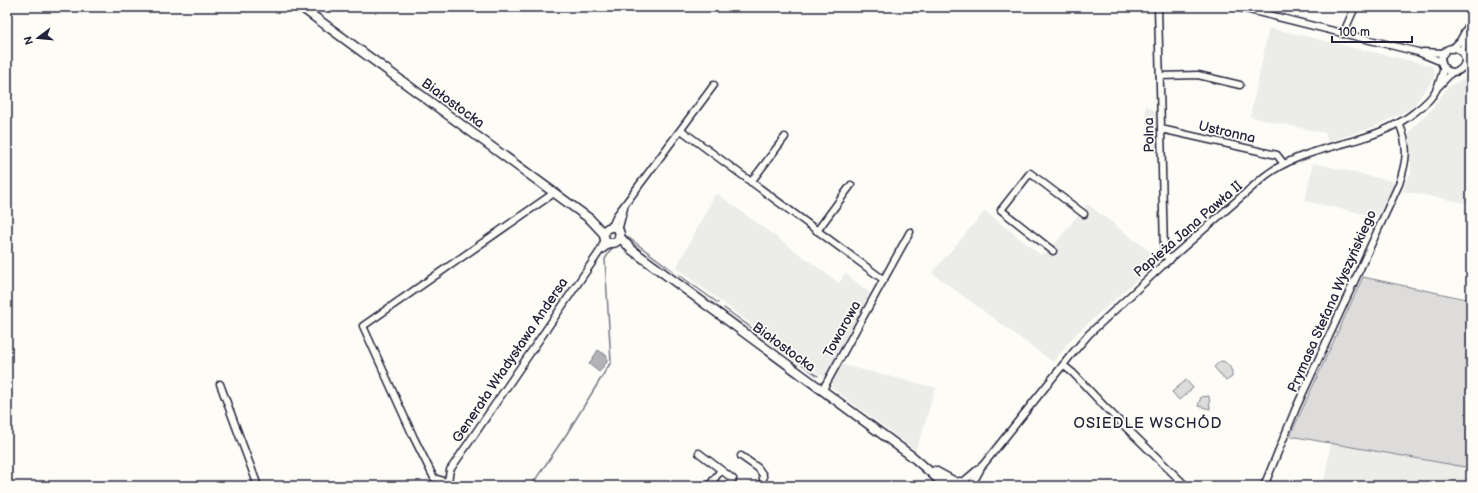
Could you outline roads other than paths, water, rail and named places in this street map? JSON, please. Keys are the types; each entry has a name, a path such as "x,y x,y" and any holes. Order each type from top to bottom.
{"main road":[{"name":"Białostocka","path":"302,7 922,464 946,486"},
{"name":"Białostocka","path":"922,464 962,485"}],"street":[{"name":"Polna","path":"1158,7 1164,250 1165,255 1170,260"},
{"path":"1238,7 1418,52 1444,53 1452,49 1460,41 1470,24"},
{"path":"1343,34 1355,7"},
{"path":"1463,67 1463,55 1470,24"},
{"path":"1452,49 1456,49 1471,60"},
{"path":"1418,52 1443,64 1446,69 1452,72 1458,71 1463,67 1471,67"},
{"path":"1443,64 1444,53"},
{"name":"Papieża Jana Pawła II","path":"962,485 982,465 1089,334 1265,176 1284,164 1377,133 1399,123 1423,106 1437,89 1443,64"},
{"path":"1437,89 1452,72"},
{"path":"1160,76 1198,75 1240,85"},
{"name":"Generała Władysława Andersa","path":"447,484 450,470 611,235 617,215 714,85"},
{"name":"Prymasa Stefana Wyszyńskiego","path":"1264,486 1296,408 1399,184 1405,165 1407,150 1405,137 1399,123"},
{"name":"Ustronna","path":"1161,129 1277,155 1284,164"},
{"path":"681,130 884,280"},
{"path":"751,182 786,137"},
{"path":"1053,251 1001,210 1030,173 1084,214"},
{"path":"817,231 851,185"},
{"path":"447,484 434,478 363,326 554,194"},
{"name":"Towarowa","path":"822,390 910,232"},
{"path":"1063,365 1073,373 1106,408 1186,486"},
{"path":"220,384 258,486"},
{"path":"699,453 733,479 728,486"},
{"path":"741,456 758,468 763,475 763,486"},
{"name":"Papieża Jana Pawła II","path":"962,485 982,465"},
{"path":"709,486 721,470"}],"waterway":[{"path":"622,233 672,270"},
{"path":"531,486 566,435 611,362 605,259 612,248"},
{"path":"679,275 718,303"},
{"path":"724,308 785,352"},
{"path":"792,357 818,376"}],"district":[{"name":"OSIEDLE WSCHÓD","path":"1148,423"}]}
